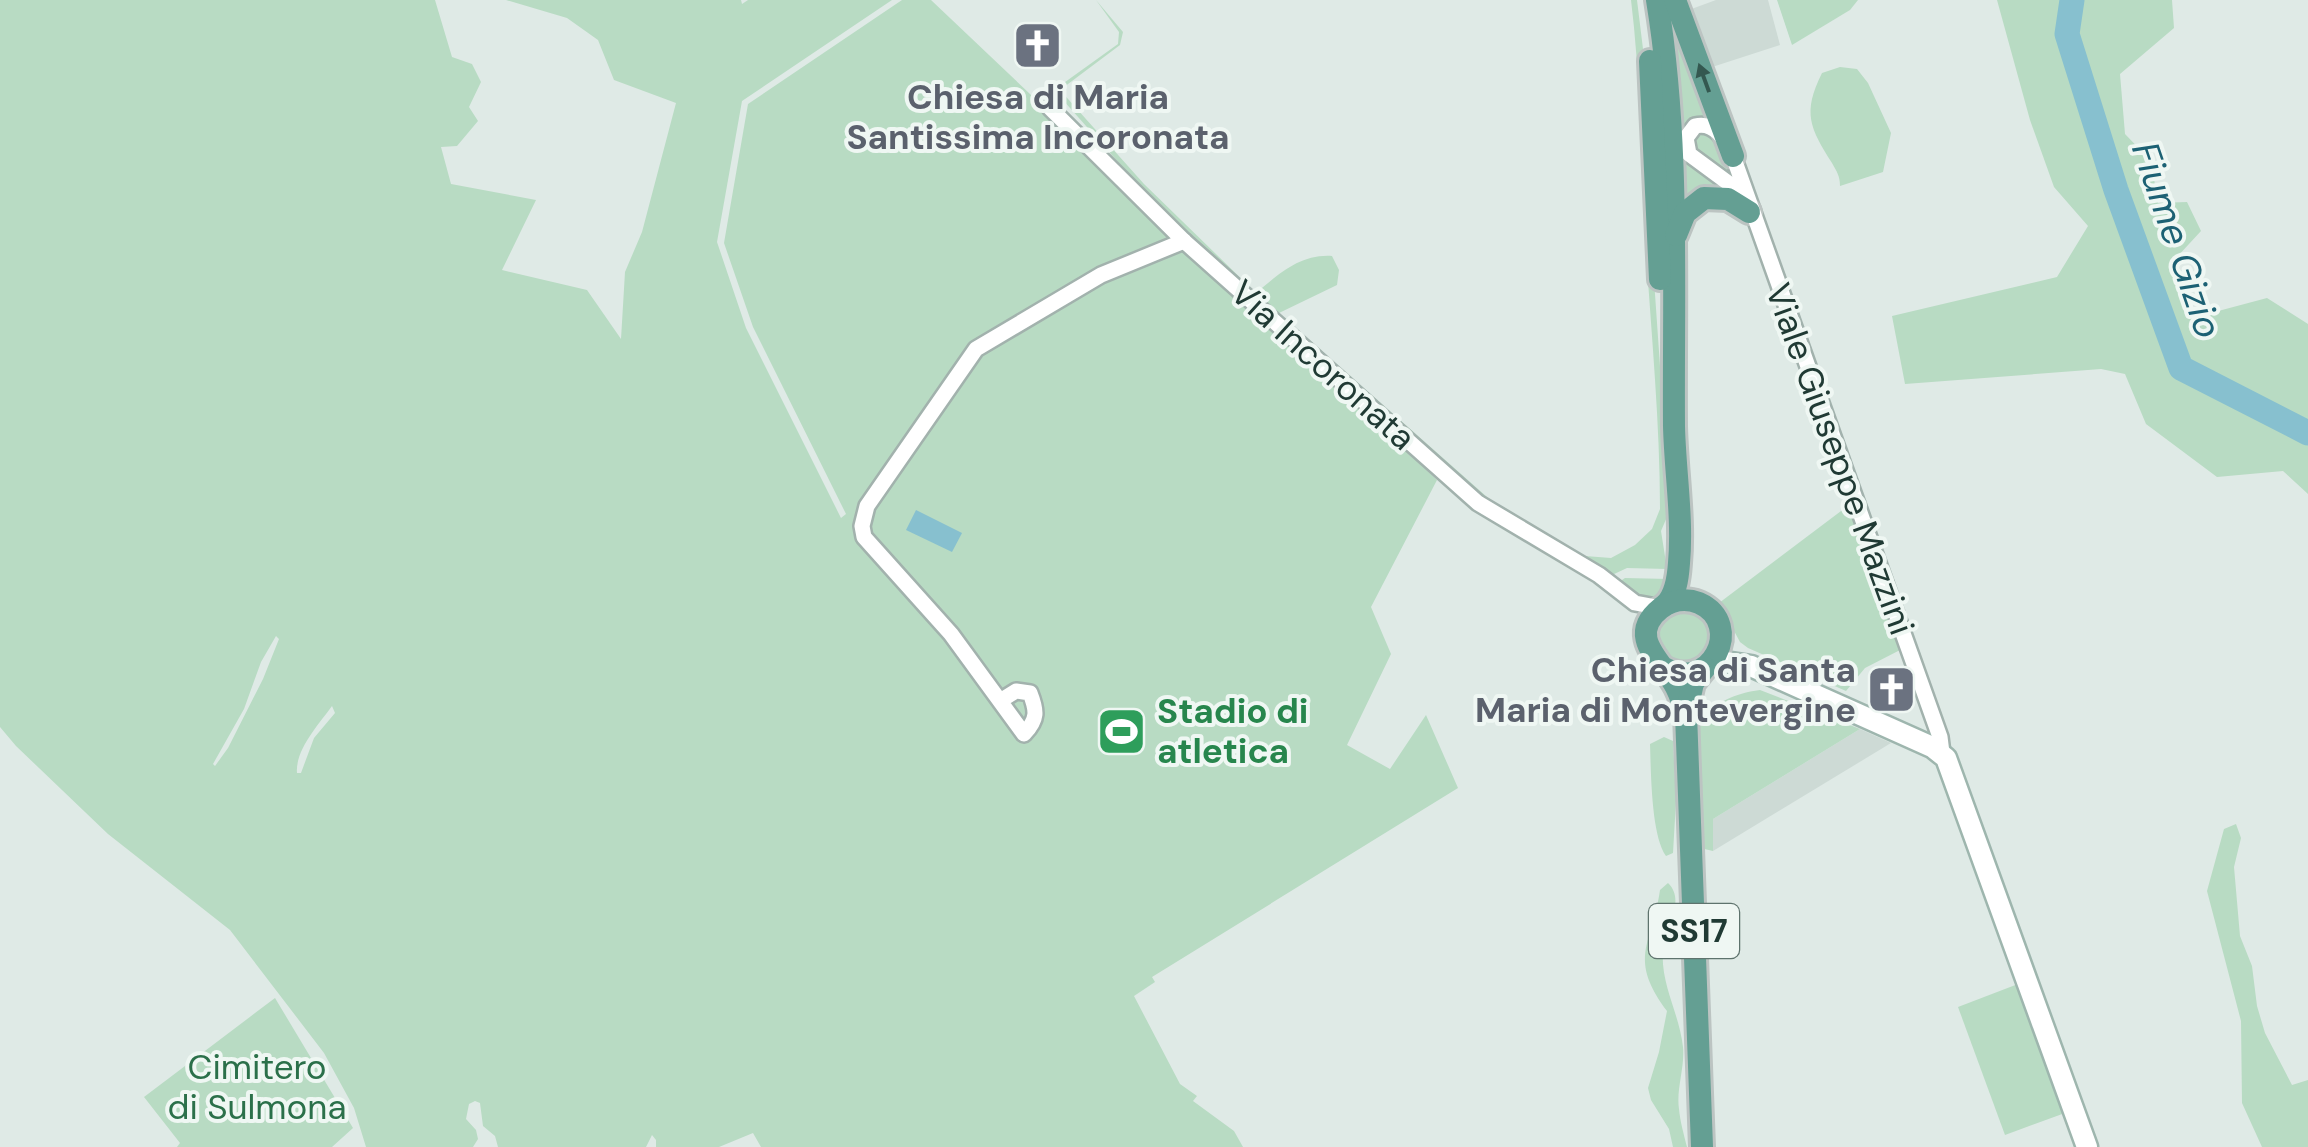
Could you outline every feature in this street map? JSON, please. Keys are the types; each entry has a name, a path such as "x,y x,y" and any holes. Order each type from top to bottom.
{"main road":[{"path":"1642,0 1674,427"},
{"path":"1657,0 1667,82 1674,243 1679,564 1674,595 1652,619 1647,633 1649,649 1661,666 1682,674 1725,662 1751,666"},
{"path":"1675,0 1733,156"},
{"path":"1674,243 1685,213 1704,198 1728,200 1751,217"},
{"path":"1679,564 1691,594 1712,614 1738,656 1751,666 1942,753"},
{"path":"1664,606 1685,600 1700,604"},
{"path":"1707,666 1720,648 1720,628"},
{"name":"SS17","path":"1661,666 1674,683 1686,714"},
{"name":"SS17","path":"1702,1147 1686,714 1693,683 1707,666"},
{"name":"Viale Giuseppe Mazzini","path":"1942,753 2087,1147"}],"street":[{"name":"Via Incoronata","path":"1050,108 1184,241 1478,502 1599,575 1642,606 1664,606"},
{"name":"Viale Giuseppe Mazzini","path":"1751,217 1731,185 1689,154 1688,134 1698,124 1710,126 1726,141 1733,156 1751,217 1930,708 1942,753"},
{"path":"1000,701 951,634 864,538 862,526 867,506 976,349 1101,275 1184,241"},
{"name":"Via Incoronata","path":"1620,592 1647,633"},
{"path":"1912,738 1927,723 1930,708"}],"shaded area":[{"path":"1716,0 1768,0 1780,45 1706,69 1686,11"},
{"path":"1860,729 1891,743 1713,851 1713,819"}],"green space":[{"path":"0,0 435,0 452,57 472,64 481,82 469,107 478,121 457,146 441,147 451,184 536,200 502,270 587,290 621,339 625,272 642,232 676,103 614,80 598,40 567,18 506,0 741,0 742,4 748,0 892,0 742,101 717,242 746,328 841,518 846,514 753,327 724,243 748,104 902,0 931,0 1437,480 1371,607 1391,654 1347,745 1390,769 1426,715 1458,788 1152,977 1155,982 1134,996 1180,1084 1197,1096 1193,1101 1234,1131 1243,1147 761,1147 753,1133 719,1147 656,1147 652,1135 646,1147 498,1147 495,1136 483,1126 480,1103 475,1101 469,1104 466,1119 476,1130 478,1139 473,1147 366,1147 354,1108 324,1053 230,930 108,834 0,727","holes":["276,636 279,639 263,679 215,766","332,706 335,713 314,738 301,773 297,773 304,746"]},
{"path":"1096,0 1123,32 1120,45 1060,90 1144,184 1256,293 1300,262 1332,256 1339,270 1337,285 1279,313 1487,497 1530,529 1585,556 1611,558 1635,545 1652,529 1660,509 1631,0 1637,0 1670,510 1661,531 1667,569 1627,568 1612,575 1530,530 1483,499 1175,226 1054,90 1118,44 1119,32"},
{"path":"1777,0 1858,0 1850,10 1792,45"},
{"path":"1997,0 2172,0 2174,28 2120,74 2125,134 2151,161 2158,203 2187,202 2201,231 2177,257 2192,318 2267,298 2308,324 2308,494 2283,471 2217,477 2146,424 2125,374 2101,369 1905,384 1892,316 2057,277 2088,226 2054,187 2030,120"},
{"path":"1667,5 1709,113 1682,135 1729,189 1681,201"},
{"path":"1840,67 1857,69 1868,83 1891,133 1883,172 1840,186 1837,172 1814,130 1811,110 1822,73"},
{"path":"1703,132 1714,135 1731,164 1728,175 1694,152 1693,138"},
{"path":"1849,505 1902,649 1865,668 1846,691 1748,648 1740,642 1719,603"},
{"path":"1625,578 1669,579 1659,597 1647,598 1619,582"},
{"path":"1671,610 1699,612 1713,636 1700,662 1672,664 1655,642 1657,624"},
{"path":"1760,690 1860,729 1713,819 1713,851 1700,848 1693,771 1700,727 1712,710 1731,697"},
{"path":"1664,737 1673,741 1676,801 1673,853 1666,856 1655,818 1650,744"},
{"path":"2236,824 2241,838 2234,867 2240,936 2252,966 2265,1033 2292,1085 2308,1080 2308,1147 2262,1147 2242,1103 2241,1021 2207,891 2224,829"},
{"path":"1668,883 1675,906 1663,962 1683,1047 1678,1101 1687,1147 1673,1147 1669,1129 1648,1088 1667,1011 1648,977 1645,951 1660,890"},
{"path":"2018,984 2065,1113 2005,1135 1958,1007"},
{"name":"Cimitero di Sulmona","path":"275,998 353,1128 332,1147 177,1147 180,1143 144,1097"}],"water":[{"path":"916,510 962,533 952,552 906,530"}],"waterway":[{"name":"Fiume Gizio","path":"2072,0 2067,34 2116,190 2181,368 2308,433"}],"place":[{"name":"Chiesa di Maria Santissima Incoronata","path":"1038,45"},
{"name":"Chiesa di Santa Maria di Montevergine","path":"1891,690"},
{"name":"Stadio di atletica","path":"1122,731"}]}
